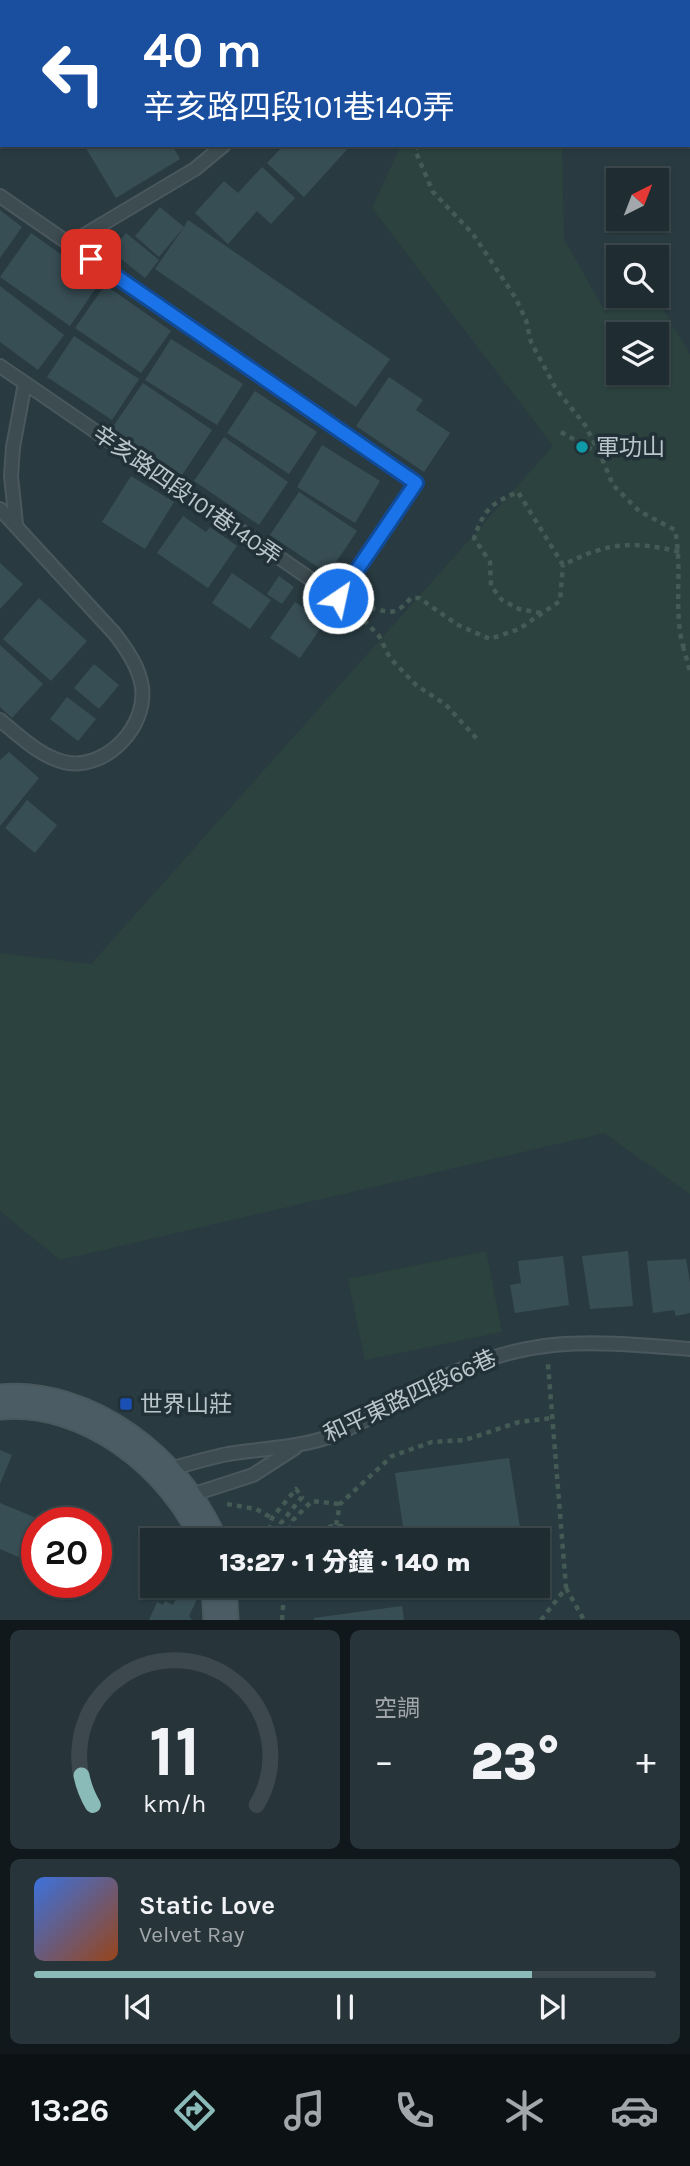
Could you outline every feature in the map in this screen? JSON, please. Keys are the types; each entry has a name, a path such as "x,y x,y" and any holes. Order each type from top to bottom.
{"street":[{"path":"0,1402 38,1404 69,1411 99,1425 162,1471 184,1497 202,1528"},
{"path":"219,1598 220,1620"}],"lane":[{"path":"69,244 195,169 222,147"},
{"name":"辛亥路四段101巷140弄","path":"0,196 416,483 338,598 0,366"},
{"path":"16,524 12,466 25,383"},
{"path":"0,509 115,634 130,654 142,688 139,715 121,743 105,755 86,763 68,763 51,757 0,720"},
{"name":"和平東路四段66巷","path":"162,1471 226,1455 299,1446 347,1429 434,1381 506,1352 547,1344 604,1342 690,1349"},
{"name":"和平東路四段66巷","path":"184,1497 253,1475 299,1446"}],"path":[{"path":"417,147 415,150 433,192 473,234 515,297 537,354 556,389 585,425 613,485 639,511 675,530 680,552 678,628 690,671"},
{"path":"561,432 600,454"},
{"path":"478,740 446,705 416,685 390,658 379,636 356,611 366,608 400,611 411,598 419,598 458,625 490,639 519,629 559,601 563,565 518,492 495,502 482,517 474,538 490,562 491,586 502,600 519,609 541,613"},
{"path":"563,565 582,555 619,545 647,544 680,552"},
{"path":"683,646 690,648"},
{"path":"547,1344 566,1588 584,1620"},
{"path":"336,1525 340,1504 381,1463 410,1448 465,1440 519,1422 552,1418"},
{"path":"270,1528 272,1518 296,1489 302,1497 280,1528"},
{"path":"281,1523 289,1527 312,1501 340,1504"},
{"path":"256,1508 272,1518"},
{"path":"324,1528 336,1525 348,1528"},
{"path":"541,1620 566,1588"},
{"path":"282,1620 284,1598"}],"green space":[{"path":"400,147 562,147 564,239 606,313 611,308 662,308 690,354 690,1194 604,1133 60,1260 0,1211 0,953 91,964 553,446 372,208"},
{"path":"486,1251 502,1332 365,1360 348,1279"}],"building":[{"path":"85,147 173,147 180,159 116,198"},
{"path":"282,147 349,147 304,197 267,163"},
{"path":"262,167 295,198 271,224 257,211 228,244 195,213 224,181 238,193"},
{"path":"160,207 184,227 159,257 135,236"},
{"path":"0,210 22,227 0,258"},
{"path":"188,220 390,359 356,407 155,269"},
{"path":"31,233 100,282 70,326 0,277"},
{"path":"126,233 159,260 145,278 111,251"},
{"path":"105,285 171,331 141,373 75,328"},
{"path":"0,286 64,335 38,370 0,342"},
{"path":"74,336 139,379 112,420 47,377"},
{"path":"171,339 243,384 217,425 145,380"},
{"path":"389,377 423,400 416,410 450,433 424,472 356,426"},
{"path":"143,383 212,430 182,475 112,428"},
{"path":"255,391 317,432 289,474 227,433"},
{"path":"224,437 288,482 259,525 194,481"},
{"path":"322,445 380,481 355,523 297,487"},
{"path":"131,476 174,502 145,549 102,522"},
{"path":"299,492 357,531 328,574 270,535"},
{"path":"183,516 206,532 210,527 237,546 208,588 157,553"},
{"path":"0,563 23,584 0,609"},
{"path":"232,573 271,600 250,629 212,603"},
{"path":"279,576 294,587 282,604 267,594"},
{"path":"39,598 87,641 51,681 3,639"},
{"path":"295,602 325,622 300,658 270,638"},
{"path":"0,645 43,684 12,718 0,707"},
{"path":"94,664 119,685 99,709 74,688"},
{"path":"67,697 96,719 78,741 50,719"},
{"path":"9,752 39,778 0,826 0,760"},
{"path":"27,800 57,825 35,853 5,828"},
{"path":"628,1251 633,1306 590,1309 582,1256"},
{"path":"563,1256 569,1305 515,1313 510,1285 521,1283 518,1261"},
{"path":"686,1259 690,1282 690,1313 676,1316 674,1310 653,1313 647,1261"},
{"path":"0,1450 12,1455 0,1484"},
{"path":"509,1458 520,1528 403,1528 395,1473"},
{"path":"0,1503 21,1512 21,1558 0,1549"},
{"path":"176,1598 198,1598 189,1616 192,1620 149,1620 157,1602 163,1605 165,1601 173,1605"},
{"path":"402,1606 404,1620 314,1620 314,1618"}],"place":[{"name":"軍功山","path":"582,447"},
{"name":"世界山莊","path":"126,1404"}],"route":[{"path":"91,259 416,483 338,598"}]}
